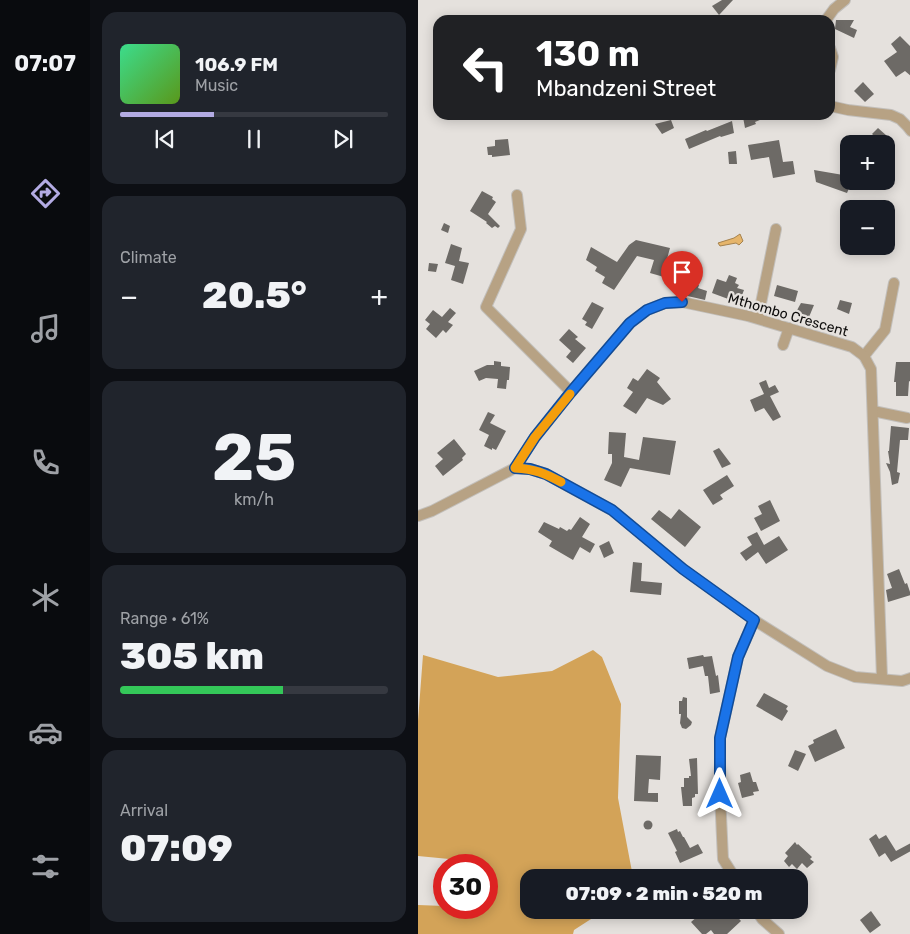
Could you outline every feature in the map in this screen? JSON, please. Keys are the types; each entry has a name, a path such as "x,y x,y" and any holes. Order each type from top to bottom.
{"street":[{"path":"830,15 845,0"},
{"path":"835,107 891,116 900,119 910,131"},
{"path":"517,195 521,229 486,307 571,392"},
{"path":"758,318 776,229"},
{"path":"882,678 871,369 864,356 885,330 894,283"},
{"name":"Mthombo Crescent","path":"515,468 535,437 630,323 647,310 665,303 682,302 758,318 852,347 864,356"},
{"path":"783,346 789,328"},
{"path":"872,410 907,418"},
{"path":"418,516 432,511 515,468 530,469 546,474 612,510 683,569 754,620 827,666 855,677 902,681 910,678"},
{"path":"729,869 723,859 720,738 738,657 754,620"},
{"path":"762,919 778,934"}],"shaded area":[{"path":"740,234 743,241 739,245 736,243 720,246 718,243 734,238"},
{"path":"593,650 602,657 621,704 618,798 631,869 520,869 520,919 591,919 574,930 573,934 418,934 418,905 433,906 433,919 498,919 498,854 433,854 433,857 418,856 418,721 423,655 498,677 552,671"}],"building":[{"path":"722,0 733,0 719,15 712,6"},
{"path":"836,20 854,20 850,27 857,30 854,38 835,29"},
{"path":"900,36 911,47 911,76 905,71 896,77 884,61 897,52 891,44"},
{"path":"863,82 874,94 865,102 854,91"},
{"path":"671,120 674,128 662,134 655,124"},
{"path":"744,120 760,120 755,122 756,124 745,128"},
{"path":"732,121 734,133 720,136 689,149 685,139"},
{"path":"878,128 886,135 873,135"},
{"path":"508,139 510,155 492,157 492,155 488,155 487,147 495,146 495,140"},
{"path":"779,140 783,162 793,161 795,174 773,178 769,157 751,160 748,145"},
{"path":"736,151 737,164 729,164 728,152"},
{"path":"814,170 840,174 840,190 848,190 847,193 816,182"},
{"path":"482,191 493,197 492,199 496,202 488,214 500,226 498,228 495,226 492,228 487,222 470,211"},
{"path":"444,223 450,226 448,233 441,230"},
{"path":"636,240 670,248 663,269 680,273 664,277 650,273 654,260 637,256 614,290 602,283 605,277 595,271 597,267 586,260 591,247 617,262 629,245"},
{"path":"451,244 462,248 459,261 469,263 463,284 451,280 455,266 445,263"},
{"path":"697,259 700,268 685,272 683,262"},
{"path":"429,263 438,264 436,272 428,271"},
{"path":"729,275 737,278 735,283 739,285 737,288 744,290 739,303 712,293 717,279 726,282"},
{"path":"687,281 699,285 698,288 707,291 705,300 683,295"},
{"path":"777,285 798,291 795,302 774,296"},
{"path":"840,300 852,303 849,314 837,309"},
{"path":"592,302 604,308 592,329 585,325 587,322 582,319"},
{"path":"801,303 814,305 809,317 796,312"},
{"path":"450,308 456,313 448,322 453,325 446,333 443,330 436,338 426,329 430,324 425,320 433,310 442,317"},
{"path":"569,329 578,337 575,339 586,348 573,363 566,357 571,351 559,340"},
{"path":"494,361 501,362 501,366 510,367 506,389 497,388 498,379 486,378 479,381 474,371 487,365 494,365"},
{"path":"896,362 911,362 911,382 909,381 908,396 896,396 896,382 894,382"},
{"path":"647,369 660,378 657,382 671,399 663,405 647,398 636,414 623,406 633,392 627,388 633,378 638,381"},
{"path":"766,380 769,388 775,385 779,392 770,396 781,417 773,421 764,408 755,412 750,400 764,394 759,383"},
{"path":"488,412 495,415 490,423 506,431 496,450 484,446 489,435 479,430"},
{"path":"891,426 909,428 908,440 900,440 897,472 900,473 898,483 892,485 886,463 890,464 888,451"},
{"path":"609,432 626,433 624,457 639,460 643,437 676,441 670,475 630,468 621,487 604,480 612,463 612,454 608,454"},
{"path":"454,439 466,454 462,458 463,460 443,476 435,466 443,459 437,453"},
{"path":"719,448 731,464 722,468 713,451"},
{"path":"727,475 734,486 720,495 723,499 713,505 703,490"},
{"path":"770,500 780,521 761,531 754,518 762,514 758,506"},
{"path":"679,509 701,527 685,547 651,519 659,510 671,519"},
{"path":"580,517 590,524 582,537 595,544 590,553 580,547 573,560 549,546 552,541 538,532 544,522 559,529 560,527 567,531 571,530"},
{"path":"757,532 764,545 779,536 788,550 766,564 758,552 746,561 740,553 752,545 747,537"},
{"path":"609,541 614,553 604,558 599,546"},
{"path":"633,562 642,563 641,581 662,583 661,595 630,592"},
{"path":"899,569 911,595 888,602 886,590 892,588 887,574"},
{"path":"703,655 704,657 712,656 716,676 718,675 720,692 710,694 708,676 705,676 703,666 689,669 687,658"},
{"path":"764,693 788,706 786,709 788,711 782,721 756,706"},
{"path":"683,697 687,698 687,717 692,722 686,729 682,728 680,723 681,714 679,714 679,701 682,701"},
{"path":"836,729 845,748 815,762 808,746 814,743 813,740"},
{"path":"795,750 806,754 798,771 788,766"},
{"path":"636,755 661,756 660,780 649,779 648,793 658,793 658,802 634,801"},
{"path":"697,758 698,794 695,794 695,797 692,798 692,806 683,806 681,787 684,787 684,778 691,776 689,759"},
{"path":"750,772 753,782 756,782 759,791 753,792 754,795 742,798 738,783 741,782 740,775"},
{"path":"648,820 653,825 648,830 643,825"},
{"path":"677,829 690,848 698,844 703,853 680,863 675,852 677,851 668,833"},
{"path":"876,834 879,839 886,835 896,851 911,843 911,851 891,862 885,853 879,857 869,839"},
{"path":"795,842 812,857 810,859 814,862 807,868 802,863 797,869 792,864 789,867 784,861 788,856 785,853"},
{"path":"871,911 881,925 870,933 860,920"},
{"path":"694,919 739,919 741,921 727,934 714,934 711,930 706,934 702,934 691,922"}],"slow traffic":[{"path":"561,482 546,474 530,469 515,468 535,437 570,394"}],"route":[{"path":"682,302 665,303 647,310 630,323 535,437 515,468 530,469 546,474 612,510 683,569 754,620 738,657 720,738 720,794"}]}
